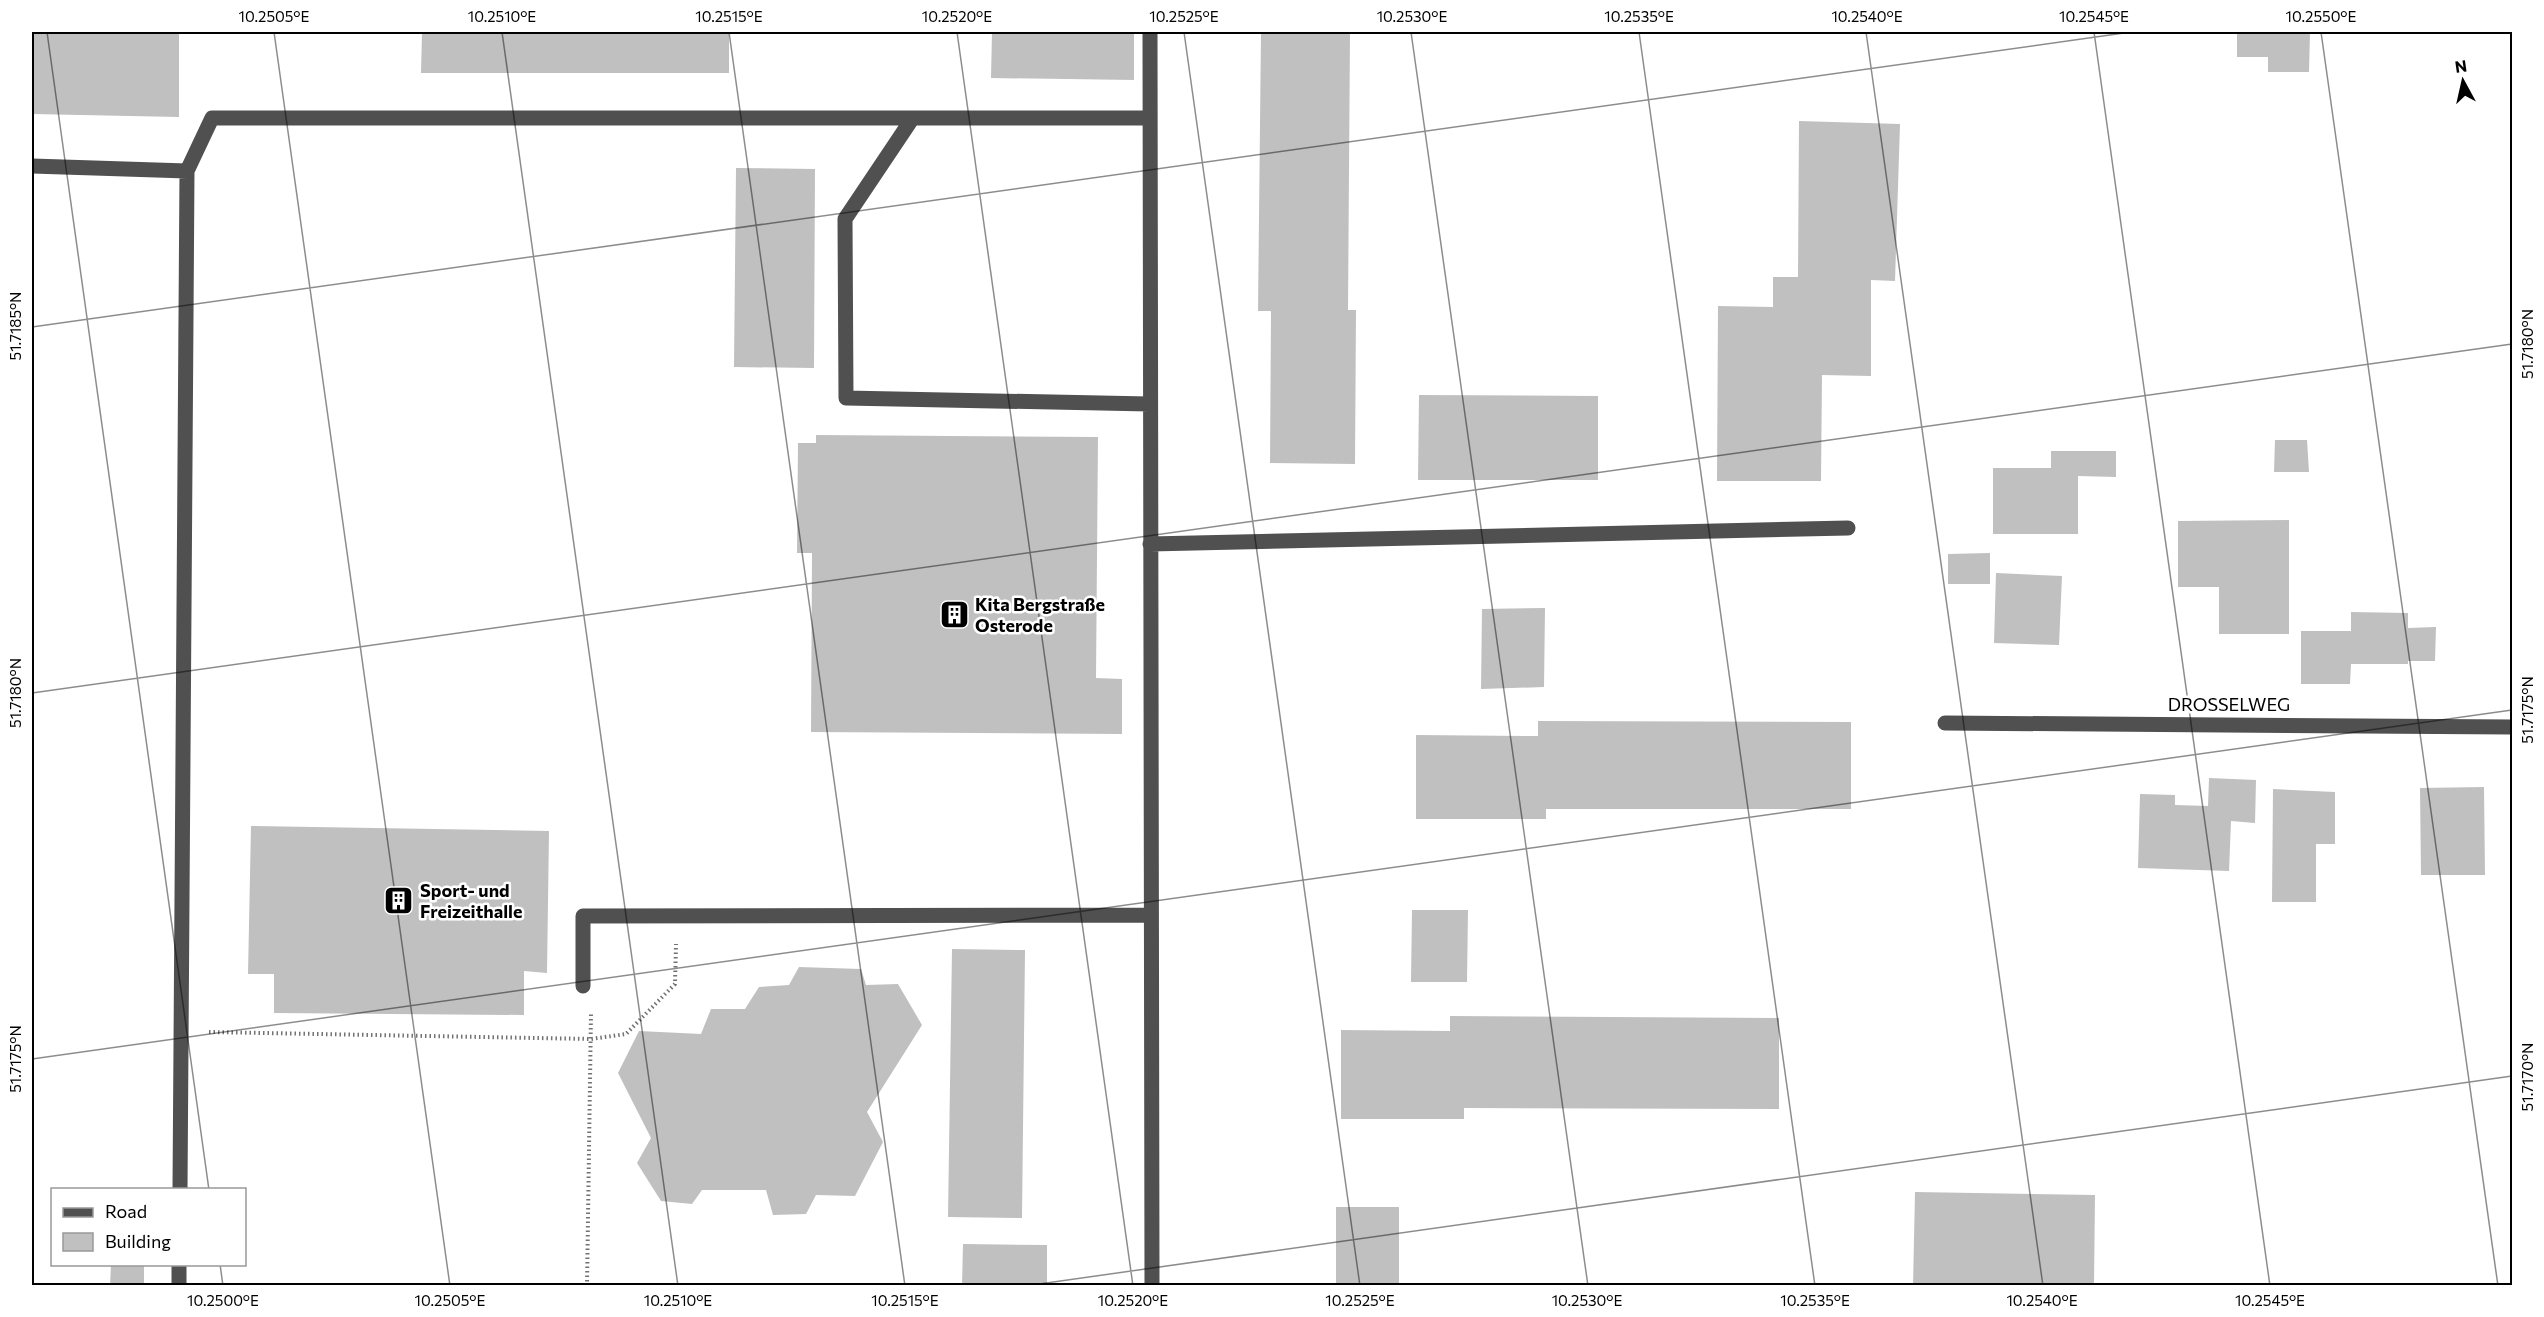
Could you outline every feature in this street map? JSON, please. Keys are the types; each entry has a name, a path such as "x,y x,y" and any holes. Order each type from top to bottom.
{"lane":[{"path":"1150,32 1148,118 1152,1286"},
{"path":"180,1188 187,171 212,118 1148,118"},
{"path":"912,118 844,219 846,398 1149,404"},
{"path":"32,166 187,171"},
{"path":"1149,544 1848,528"},
{"name":"DROSSELWEG","path":"1945,723 2512,727"},
{"path":"583,986 583,916 1151,915"},
{"path":"179,1266 179,1286"}],"path":[{"path":"182,1031 591,1039 626,1034 675,984 677,915"},
{"path":"583,986 592,997 587,1286"}],"building":[{"path":"32,32 179,32 179,117 32,114"},
{"path":"422,32 729,32 729,73 421,73"},
{"path":"992,32 1134,32 1134,80 991,78"},
{"path":"1261,32 1350,32 1348,310 1356,310 1355,464 1270,463 1271,311 1258,311"},
{"path":"2237,32 2310,32 2309,72 2268,72 2268,57 2237,57"},
{"path":"1799,121 1900,124 1895,281 1871,280 1871,376 1822,375 1821,481 1717,481 1718,306 1773,307 1773,277 1798,277"},
{"path":"736,168 815,169 814,368 734,367"},
{"path":"1419,395 1598,396 1598,480 1418,480"},
{"name":"Kita Bergstraße Osterode","path":"816,435 1098,437 1096,678 1122,679 1122,734 811,732 812,553 797,553 798,443 816,443"},
{"path":"2275,440 2307,440 2309,472 2274,472"},
{"path":"2051,451 2116,451 2116,477 2078,476 2078,534 1993,534 1993,468 2051,468"},
{"path":"2289,520 2289,634 2219,634 2219,587 2178,587 2178,521"},
{"path":"1990,553 1990,584 1948,584 1948,554"},
{"path":"1996,573 2062,576 2059,645 1994,643"},
{"path":"1545,608 1544,687 1481,689 1482,609"},
{"path":"2351,612 2408,613 2408,628 2436,627 2435,661 2408,661 2408,664 2351,664 2350,684 2301,684 2301,631 2351,631"},
{"path":"1538,721 1851,722 1851,809 1546,809 1546,819 1416,819 1416,735 1538,736"},
{"path":"2209,778 2256,780 2255,823 2231,821 2229,871 2138,868 2140,794 2175,795 2175,805 2208,806"},
{"path":"2484,787 2485,875 2421,875 2420,788"},
{"path":"2273,789 2335,792 2335,844 2316,844 2316,902 2272,902"},
{"name":"Sport- und Freizeithalle","path":"251,826 549,831 547,973 524,971 524,1015 274,1013 274,974 248,974"},
{"path":"1412,910 1468,910 1467,982 1411,982"},
{"path":"952,949 1025,950 1022,1218 948,1217"},
{"path":"799,967 861,969 866,985 898,984 922,1025 867,1112 883,1142 855,1196 816,1195 806,1214 773,1215 766,1190 702,1190 692,1204 661,1201 637,1163 651,1138 618,1073 639,1031 701,1034 711,1009 745,1009 759,987 789,985"},
{"path":"1450,1016 1779,1018 1779,1109 1464,1108 1464,1119 1341,1119 1341,1030 1450,1031"},
{"path":"1915,1192 2095,1195 2094,1286 1913,1286"},
{"path":"1336,1207 1399,1207 1399,1286 1336,1286"},
{"path":"963,1244 1047,1245 1047,1286 962,1286"},
{"path":"111,1266 144,1266 144,1286 110,1286"}],"place":[{"name":"Kita Bergstraße Osterode","path":"954,615"},
{"name":"Sport- und Freizeithalle","path":"399,901"}]}
